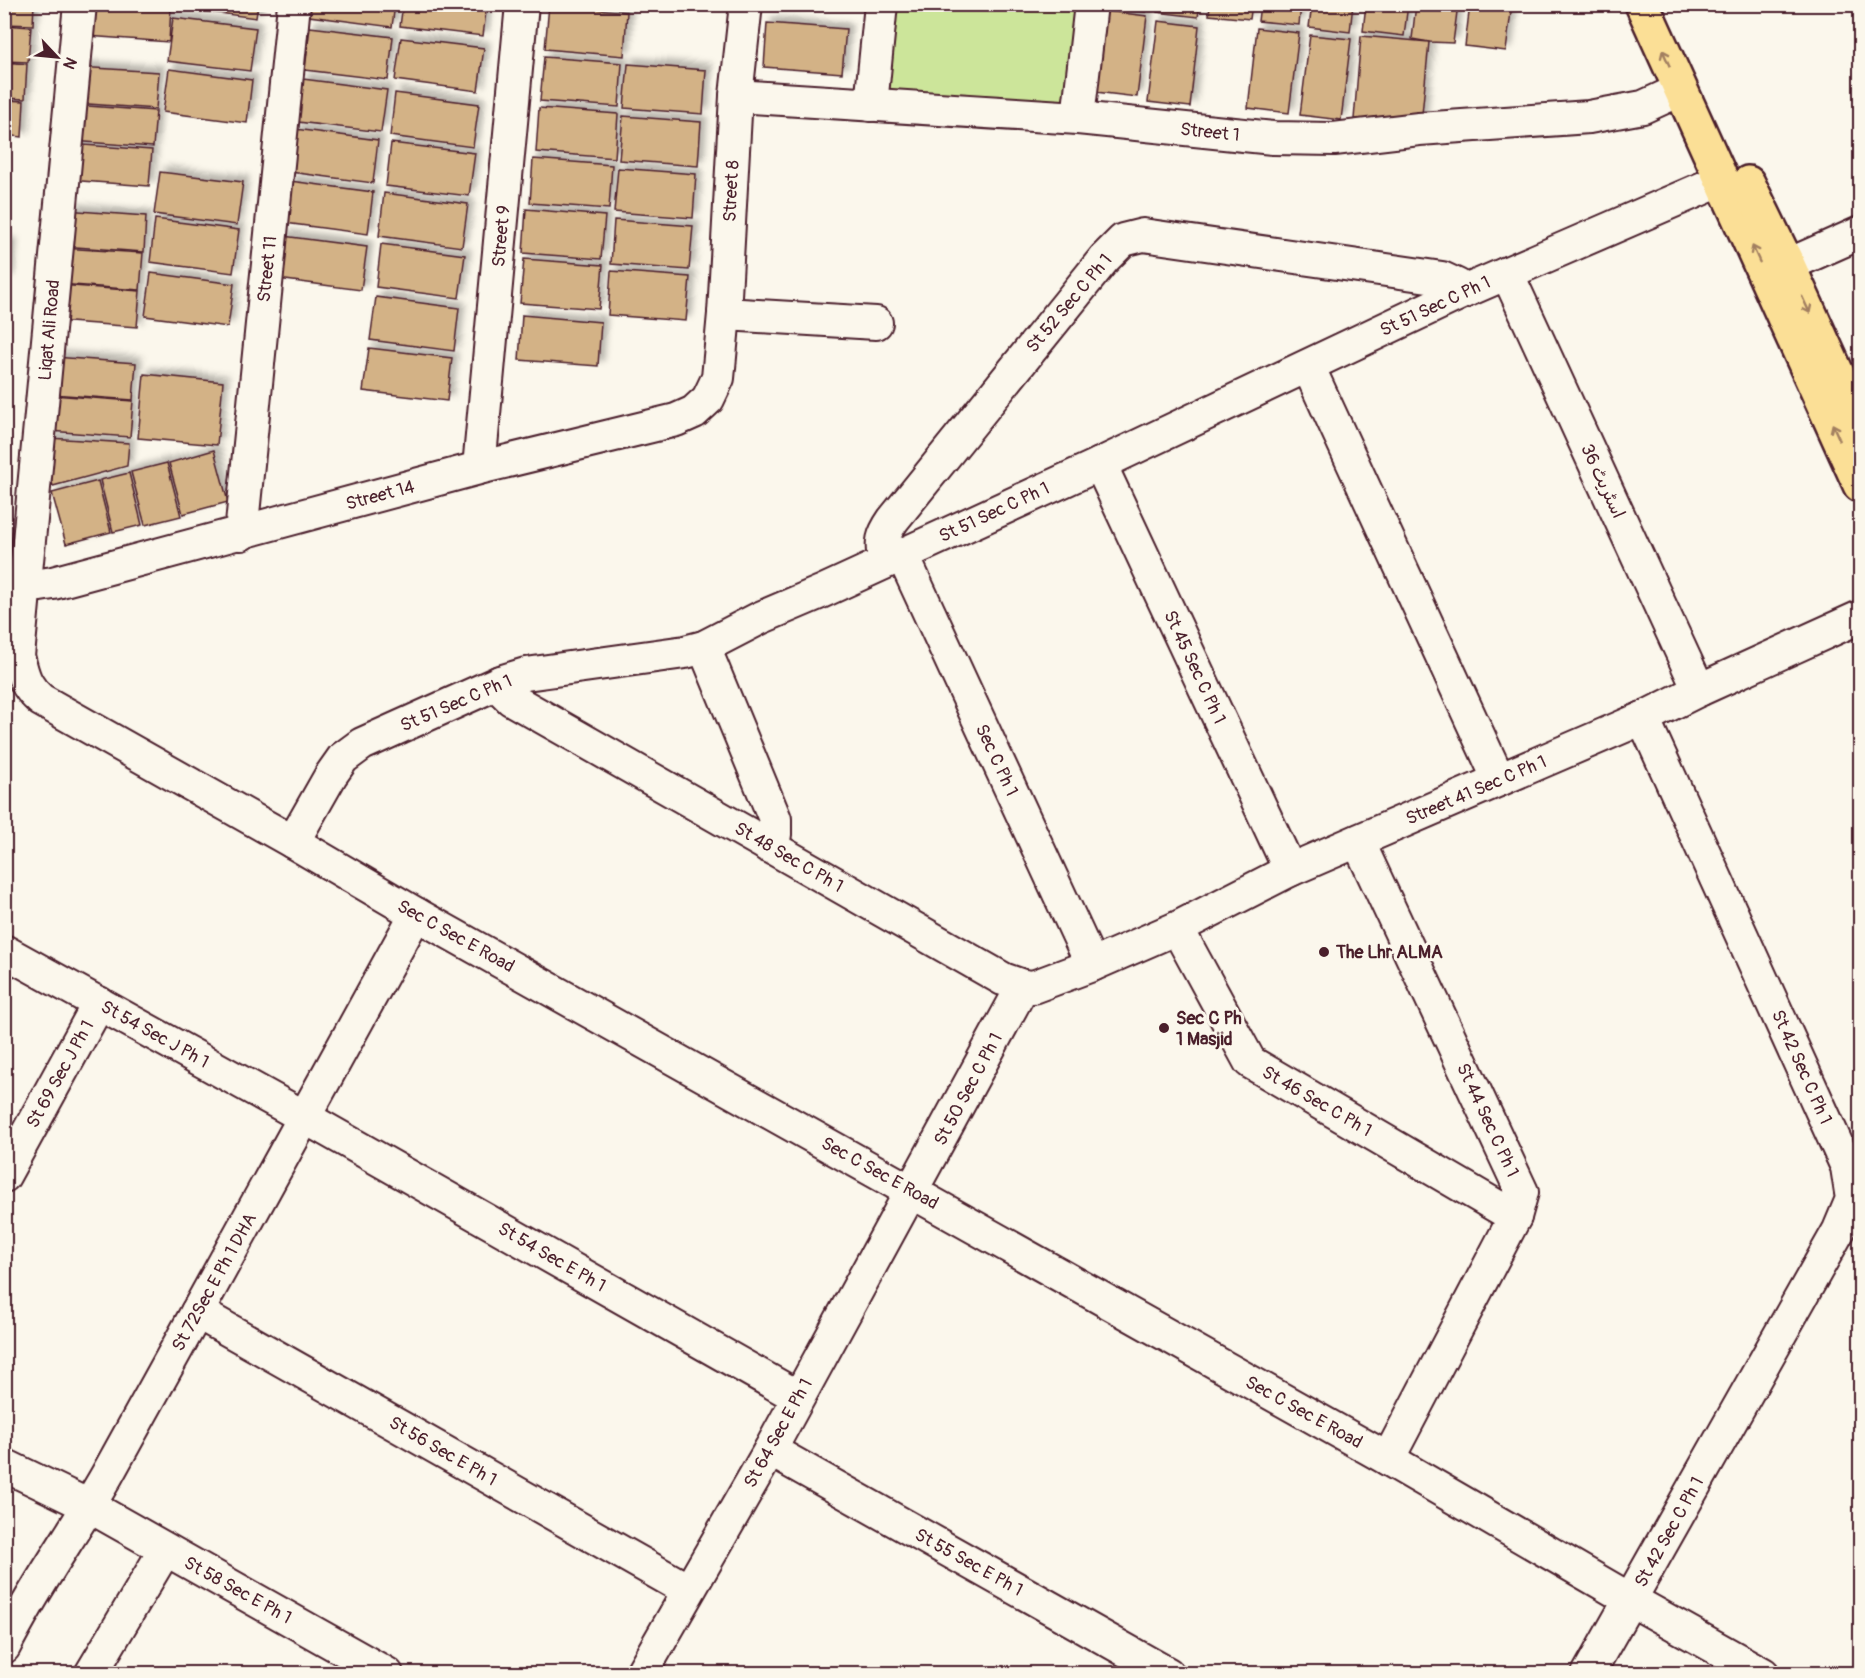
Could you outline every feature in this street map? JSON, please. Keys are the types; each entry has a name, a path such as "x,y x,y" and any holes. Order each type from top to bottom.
{"main road":[{"path":"1642,4 1860,485"},
{"path":"1666,4 1860,424"}],"street":[{"name":"Liqat Ali Road","path":"11,657 25,582 80,4"},
{"name":"Street 11","path":"241,534 294,4"},
{"name":"Street 9","path":"479,468 522,4"},
{"name":"Street 8","path":"718,378 724,314 736,96 746,4"},
{"path":"872,105 881,4"},
{"path":"1078,118 1090,4"},
{"name":"Street 1","path":"736,96 1078,118 1273,138 1334,139 1419,129 1589,117 1643,107 1680,90"},
{"name":"St 51 Sec C Ph 1","path":"293,842 331,775 343,758 362,744 500,682 526,674 686,652 704,647 760,618 1100,464 1461,293 1722,180"},
{"path":"1788,266 1860,233"},
{"name":"St 52 Sec C Ph 1","path":"893,558 883,538 892,520 1104,259 1123,240 1143,235 1442,278 1457,285 1461,293"},
{"name":"اسٹریٹ 36","path":"1507,273 1699,690"},
{"path":"724,314 876,323"},
{"path":"1308,366 1499,780"},
{"name":"Street 14","path":"25,582 40,585 53,583 479,468 676,420 694,412 708,399 718,378"},
{"name":"St 45 Sec C Ph 1","path":"1100,464 1290,870"},
{"name":"Sec C Ph 1","path":"893,558 1092,965"},
{"name":"Street 41 Sec C Ph 1","path":"1092,965 1177,928 1290,870 1643,718 1860,617"},
{"path":"704,647 775,819 775,835 768,846"},
{"name":"Sec C Sec E Road","path":"11,657 29,689 41,700 1763,1674"},
{"name":"St 48 Sec C Ph 1","path":"500,682 504,692 512,699 1004,979 1023,986"},
{"name":"St 42 Sec C Ph 1","path":"1588,1674 1839,1230 1852,1199 1847,1167 1643,718"},
{"name":"St 44 Sec C Ph 1","path":"1358,842 1522,1192 1515,1217 1388,1460"},
{"name":"St 72Sec E Ph 1 DHA","path":"4,1647 89,1506 306,1118 416,914"},
{"name":"St 46 Sec C Ph 1","path":"1177,928 1250,1062 1515,1217"},
{"name":"St 54 Sec J Ph 1","path":"4,951 306,1118"},
{"path":"1023,986 1032,987 1042,984 1092,965"},
{"name":"St 50 Sec C Ph 1","path":"912,1191 1023,986"},
{"name":"St 69 Sec J Ph 1","path":"4,1176 99,1003"},
{"name":"St 54 Sec E Ph 1","path":"306,1118 798,1397"},
{"name":"St 64 Sec E Ph 1","path":"641,1674 770,1450 912,1191"},
{"name":"St 56 Sec E Ph 1","path":"197,1312 688,1590"},
{"name":"St 55 Sec E Ph 1","path":"770,1450 1168,1674"},
{"name":"St 58 Sec E Ph 1","path":"4,1465 89,1506 367,1669"},
{"path":"91,1674 165,1550"}],"green space":[{"path":"887,5 1074,5 1064,102 879,89"}],"building":[{"path":"4,4 34,4 33,25 4,24"},
{"path":"90,4 171,6 169,42 87,36"},
{"path":"173,4 258,4 256,18 173,7"},
{"path":"310,4 395,4 392,27 309,16"},
{"path":"403,4 487,4 483,36 400,26"},
{"path":"1105,4 1147,4 1146,12 1105,7"},
{"path":"1158,4 1200,4 1198,17 1157,12"},
{"path":"1210,4 1252,4 1250,19 1209,15"},
{"path":"1260,4 1301,4 1299,25 1258,21"},
{"path":"1312,4 1353,4 1350,32 1309,27"},
{"path":"1366,4 1408,4 1404,36 1363,31"},
{"path":"1416,4 1458,4 1453,43 1412,39"},
{"path":"1470,4 1512,4 1506,51 1465,46"},
{"path":"549,5 627,12 624,56 545,49"},
{"path":"1106,11 1147,16 1137,97 1096,92"},
{"path":"173,18 256,28 250,71 167,61"},
{"path":"1158,21 1199,26 1190,107 1148,102"},
{"path":"767,23 846,29 842,73 764,67"},
{"path":"4,25 31,27 28,62 4,61"},
{"path":"310,27 393,37 388,80 305,70"},
{"path":"1257,28 1299,33 1289,113 1248,108"},
{"path":"1310,35 1351,39 1341,120 1300,115"},
{"path":"1361,36 1429,42 1421,125 1354,119"},
{"path":"401,38 484,48 478,91 395,80"},
{"path":"544,57 622,63 619,107 540,101"},
{"path":"4,62 27,64 25,99 4,98"},
{"path":"628,64 706,70 703,114 624,108"},
{"path":"78,67 159,72 156,109 75,103"},
{"path":"169,69 252,80 247,123 163,112"},
{"path":"303,79 387,90 381,132 298,122"},
{"path":"395,93 479,104 473,147 390,136"},
{"path":"4,100 24,101 22,137 4,135"},
{"path":"74,105 156,111 153,147 72,141"},
{"path":"539,108 618,114 615,158 536,152"},
{"path":"623,116 701,122 698,166 619,160"},
{"path":"295,129 378,140 373,183 290,172"},
{"path":"391,143 475,153 469,196 386,186"},
{"path":"70,144 152,150 149,186 68,180"},
{"path":"533,159 612,165 609,209 530,203"},
{"path":"618,168 696,174 693,218 614,212"},
{"path":"160,172 243,182 237,225 154,214"},
{"path":"290,181 373,192 368,234 285,223"},
{"path":"384,193 468,204 462,247 379,236"},
{"path":"526,209 605,216 601,259 523,253"},
{"path":"65,210 146,216 144,252 62,246"},
{"path":"155,219 239,230 233,273 150,262"},
{"path":"614,220 693,226 689,270 611,264"},
{"path":"283,236 367,247 361,290 278,279"},
{"path":"4,244 11,244 8,280 4,279"},
{"path":"381,244 465,255 459,298 376,287"},
{"path":"62,248 143,253 140,290 59,284"},
{"path":"524,259 603,265 599,309 520,303"},
{"path":"611,271 690,277 686,321 608,315"},
{"path":"151,273 234,284 228,327 145,316"},
{"path":"59,285 140,291 137,327 56,321"},
{"path":"376,297 459,308 454,351 370,340"},
{"path":"522,315 601,322 598,366 519,360"},
{"path":"369,348 452,358 447,401 363,391"},
{"path":"54,357 136,363 133,400 52,394"},
{"path":"144,374 223,382 217,445 138,438"},
{"path":"52,395 133,401 130,437 49,431"},
{"path":"49,438 129,443 127,466 53,486 47,464"},
{"path":"214,450 228,502 183,514 169,463"},
{"path":"167,463 181,516 145,525 131,472"},
{"path":"129,473 142,525 113,532 100,480"},
{"path":"98,481 111,532 66,544 52,493"}],"place":[{"name":"The Lhr ALMA","path":"1324,952"},
{"name":"Sec C Ph 1 Masjid","path":"1164,1028"}]}
